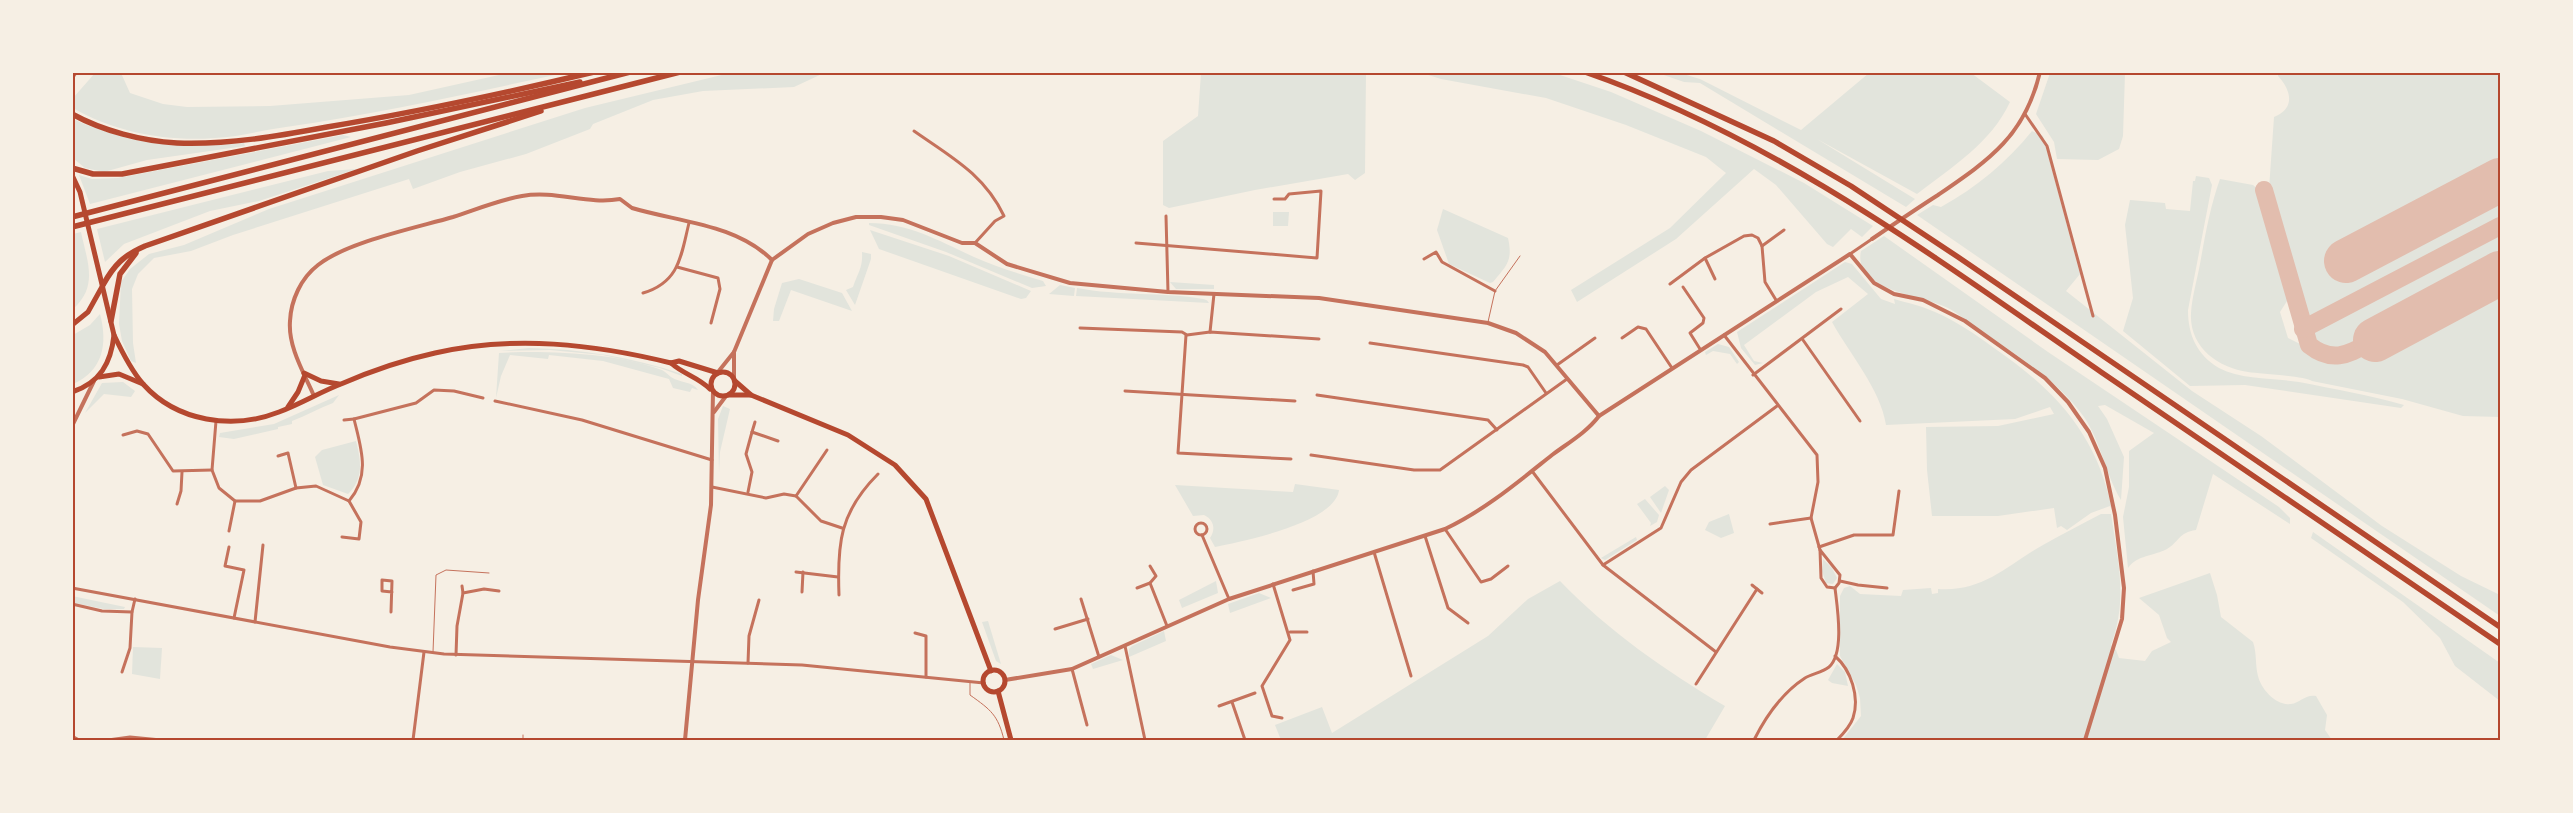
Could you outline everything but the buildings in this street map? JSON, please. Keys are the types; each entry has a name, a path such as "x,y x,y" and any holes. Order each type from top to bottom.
{"highway":[{"path":"72,114 105,128 140,138 175,143 210,144 268,137 385,118 594,72"},
{"path":"72,217 630,72"},
{"path":"72,227 680,72"},
{"path":"1585,72 1668,106 1812,178 1946,264 2500,644"},
{"path":"1624,72 1774,141 1851,186 2500,627"},
{"path":"72,168 93,174 122,174 386,123 568,84 612,77"},
{"path":"72,325 88,312 117,262 139,249 417,151 583,97"},
{"path":"72,175 80,192 114,335 126,360 143,384"},
{"path":"111,321 120,274 139,249"},
{"path":"96,379 108,362 114,335"},
{"path":"72,392 96,379 119,374 143,384 177,410 216,421 246,420 286,409 341,384 401,362 436,353 500,344 534,343 589,346 671,363 678,361 718,372 729,373 751,395 848,435 895,465 926,499 991,671"},
{"path":"671,363 677,369 700,379 719,396 751,395"},
{"path":"712,391 710,382 718,372"},
{"path":"286,409 298,392 305,374 321,381 341,384"},
{"path":"726,396 734,388 734,380"},
{"path":"991,671 1001,672 1005,680 1002,689 998,691 990,691 984,683 984,676 991,671"},
{"path":"998,691 1011,740"}],"street":[{"path":"72,78 76,72"},
{"path":"1005,680 1072,669 1229,599 1446,529 1471,516 1593,424 1599,416 1850,254 1990,159 2015,130 2025,114 2040,72"},
{"path":"2025,114 2047,146 2093,316"},
{"path":"914,131 973,172 994,197 1004,216 995,221 974,243"},
{"path":"1136,243 1317,258 1321,185"},
{"path":"1274,199 1285,200 1289,194 1320,191"},
{"path":"314,396 290,331 291,311 295,295 301,283 316,266 333,254 413,227 522,196 555,194 593,200 620,198 632,208 738,236 764,252 772,260"},
{"path":"1166,216 1168,292"},
{"path":"718,372 734,352 772,260 808,234 836,222 856,217 881,217 903,220 962,243 974,243 1007,264 1070,283 1168,292 1320,298 1488,323 1516,333 1545,352 1599,416"},
{"path":"643,293 659,287 669,280 677,267 689,223"},
{"path":"1762,246 1784,230"},
{"path":"1670,284 1705,258 1748,235 1755,236 1762,246 1765,282 1776,300"},
{"path":"1424,259 1436,252 1442,262 1495,291"},
{"path":"1850,254 1874,283 1894,294 1923,300 1965,321 2044,378 2068,402 2089,432 2105,468 2115,516 2124,588 2120,628 2085,740"},
{"path":"1705,258 1715,278"},
{"path":"677,267 718,278 720,289 711,323"},
{"path":"1683,287 1704,318 1703,323 1690,333 1700,350"},
{"path":"1210,332 1214,294"},
{"path":"1753,375 1803,340 1841,310"},
{"path":"1622,338 1638,327 1646,329 1672,368"},
{"path":"1080,328 1182,332 1186,335 1210,332 1318,339"},
{"path":"1724,334 1753,375 1777,406 1802,433 1817,455 1818,482 1811,518 1819,548 1821,578 1827,587 1835,588"},
{"path":"1186,335 1178,453 1291,459"},
{"path":"1557,365 1595,338"},
{"path":"1803,340 1860,420"},
{"path":"1370,343 1523,365 1528,367 1546,393"},
{"path":"734,352 734,380"},
{"path":"72,426 96,379"},
{"path":"1311,455 1414,470 1440,470 1567,379"},
{"path":"344,420 416,403 434,390 454,391 483,398"},
{"path":"685,740 712,487 714,412 712,391"},
{"path":"1125,391 1295,401"},
{"path":"1317,394 1488,420 1498,430"},
{"path":"714,412 726,396"},
{"path":"496,401 582,420 713,460"},
{"path":"1603,565 1661,528 1681,482 1692,470 1777,406"},
{"path":"348,501 361,480 364,468 354,419"},
{"path":"216,421 212,470 219,488 235,501 260,500 296,488 316,486 348,501 361,522 359,539 342,536"},
{"path":"748,492 752,472 746,454 755,422"},
{"path":"123,435 137,431 148,434 170,468 182,472 212,470"},
{"path":"752,432 778,441"},
{"path":"796,496 826,450"},
{"path":"278,456 288,453 296,488"},
{"path":"1532,471 1603,565 1716,652"},
{"path":"177,504 181,492 182,472"},
{"path":"839,595 838,577 842,528 850,509 878,474"},
{"path":"712,487 748,492 766,498 784,494 796,496 821,521 842,528"},
{"path":"1819,548 1854,535 1893,534 1899,492"},
{"path":"230,531 235,501"},
{"path":"1770,524 1811,518"},
{"path":"1202,535 1206,533 1207,527 1201,522 1197,524 1194,530 1202,535 1229,599"},
{"path":"1446,529 1481,582 1491,579 1508,566"},
{"path":"1425,536 1448,608 1468,623"},
{"path":"255,622 263,545"},
{"path":"229,546 225,566 244,570 234,618"},
{"path":"1754,740 1767,717 1784,696 1803,679 1829,667 1835,656 1839,634 1835,588 1840,581 1838,570 1819,548"},
{"path":"1374,552 1411,676"},
{"path":"1136,588 1150,583 1156,576 1150,566"},
{"path":"1293,590 1314,584 1313,571"},
{"path":"796,572 838,577"},
{"path":"802,592 803,572"},
{"path":"391,612 392,592 392,581 382,580 382,592 392,592"},
{"path":"1840,581 1887,588"},
{"path":"1150,583 1167,626"},
{"path":"1273,584 1290,632 1288,646 1262,686 1272,716 1282,718"},
{"path":"1752,585 1762,593"},
{"path":"456,655 457,626 463,593 462,586"},
{"path":"72,588 433,653 748,663 984,683"},
{"path":"1696,684 1757,589"},
{"path":"463,593 484,590 499,591"},
{"path":"122,672 130,648 132,612 135,599"},
{"path":"1081,599 1099,658"},
{"path":"748,663 749,636 759,600"},
{"path":"72,604 102,612 132,612"},
{"path":"1055,629 1088,619"},
{"path":"1290,632 1307,632"},
{"path":"916,633 926,636 926,677"},
{"path":"1125,646 1146,740"},
{"path":"413,740 424,652"},
{"path":"1835,656 1842,662 1851,679 1855,703 1851,723 1837,740"},
{"path":"1072,669 1087,725"},
{"path":"1219,706 1255,693"},
{"path":"1232,702 1245,740"},
{"path":"72,736 79,740"},
{"path":"108,740 130,737 161,740"}],"lane":[{"path":"1488,323 1495,291 1520,256"},
{"path":"433,653 436,575 446,570 490,573"},
{"path":"970,682 970,695 994,714 1000,722 1004,740"},
{"path":"523,740 524,736"}],"shaded area":[{"path":"734,72 824,73 794,87 703,91 653,100 593,124 590,129 526,154 460,172 413,189 409,179 233,235 191,251 154,258 138,274 132,289 133,343 136,363 131,361 122,341 119,324 121,282 130,269 149,254 184,245 269,209 585,108"},
{"path":"95,73 121,73 130,93 163,104 187,107 270,106 409,95 508,73 564,73 356,115 233,136 197,139 160,137 123,129 73,108 73,98"},
{"path":"1201,73 1366,73 1365,173 1355,180 1348,174 1255,190 1169,208 1163,205 1163,141 1198,116"},
{"path":"1422,73 1554,73 1611,92 1701,131 1804,183 1873,226 1862,237 1851,229 1833,247 1827,244 1776,185 1754,169 1676,239 1577,302 1571,290 1670,228 1726,173 1706,157 1626,125 1546,98 1441,79"},
{"path":"1658,73 1680,73 1700,79 1801,130 1869,73 1971,73 2010,102 1992,130 1970,153 1917,194 1817,139 1915,199 1906,207 1700,83 1684,82"},
{"path":"2050,73 2125,73 2123,136 2119,149 2098,160 2057,159 2054,142 2036,114"},
{"path":"2278,73 2500,73 2500,262 2375,328 2345,349 2335,352 2326,350 2314,341 2309,333 2269,189 2274,117 2286,109 2289,98 2286,87"},
{"path":"72,118 104,131 139,141 173,145 244,143 245,146 147,160 104,172 85,168 73,158"},
{"path":"2032,131 2043,136 2080,274 2066,291 2192,391 2261,436 2382,526 2461,576 2500,595 2500,616 1917,215 1933,205 1941,207 1979,183 2012,154"},
{"path":"343,135 351,137 90,204 79,175 92,179 118,178"},
{"path":"357,169 259,201 210,211 124,244 105,262 97,229 328,171"},
{"path":"2196,176 2209,178 2212,185 2188,310 2192,336 2195,344 2205,357 2219,368 2238,375 2299,382 2352,392 2404,405 2401,408 2245,385 2190,386 2123,331 2133,298 2125,225 2130,200 2165,203 2166,209 2190,211 2193,181 2195,181"},
{"path":"2220,179 2253,185 2260,191 2289,298 2280,312 2288,338 2303,346 2320,360 2327,362 2343,361 2363,355 2413,333 2500,286 2500,417 2463,416 2402,399 2308,379 2237,370 2216,361 2200,346 2192,325 2191,313 2208,222"},
{"path":"1443,209 1508,238 1510,252 1508,262 1493,282 1490,283 1449,264 1437,230"},
{"path":"1273,212 1289,212 1288,226 1273,226"},
{"path":"869,223 897,226 923,234 991,264 1043,281 1046,286 1032,288 946,252 869,225"},
{"path":"870,230 949,256 1031,291 1026,298 1021,299 879,249"},
{"path":"81,232 88,263 89,282 81,300 73,309 73,234"},
{"path":"1884,236 2048,352 2279,507 2290,518 2290,524 2213,474 2196,530 2182,535 2171,547 2141,558 2128,568 2123,517 2129,487 2129,451 2154,433 2105,405 2098,406 2107,419 2124,457 2121,500 2090,427 2074,404 2051,382 2026,362 1948,308 1893,290 1868,275 1861,264 1861,251"},
{"path":"862,252 871,254 871,259 855,305 846,290 853,287 861,266"},
{"path":"1845,262 1852,264 1881,299 1895,304 1894,299 1915,305 1950,319 1987,343 2036,380 2070,416 2084,436 2096,459 2112,510 2110,506 2091,513 2067,530 2061,526 2057,528 2054,508 1998,516 1932,516 1927,470 1926,427 1998,426 2054,414 2050,407 2015,419 1886,425 1878,398 1832,322 1868,294 1848,277 1816,292 1744,345 1754,361 1763,363 1755,365 1741,348 1737,332"},
{"path":"799,279 842,293 852,311 791,290 779,321 773,321 774,309 782,283"},
{"path":"1170,282 1214,285 1214,289 1176,289"},
{"path":"1060,285 1075,288 1074,296 1049,294"},
{"path":"1077,288 1108,292 1173,295 1205,300 1209,303 1076,296"},
{"path":"100,314 103,336 101,355 91,372 73,384 73,335 90,325"},
{"path":"1718,344 1729,347 1739,362 1737,364 1730,354 1713,351 1706,355 1705,352"},
{"path":"529,348 568,350 606,355 663,368 682,374 682,376 660,368 603,355 550,350 500,351"},
{"path":"499,353 574,353 628,360 662,370 671,377 693,385 698,390 692,388 690,392 673,388 669,379 603,361 549,355 548,359 510,355 501,376 496,398"},
{"path":"123,382 135,391 131,397 104,394 85,413 102,383"},
{"path":"339,395 333,403 292,421 292,424 278,427 278,429 234,439 219,437 220,433 274,424"},
{"path":"723,406 730,409 720,452 719,473 718,419"},
{"path":"356,441 360,469 357,482 353,488 348,494 323,485 315,457 322,450"},
{"path":"1295,484 1339,490 1334,502 1322,512 1305,521 1286,529 1215,547 1210,538 1213,531 1212,522 1204,515 1193,516 1175,485 1293,492"},
{"path":"1665,486 1669,490 1661,513 1650,497"},
{"path":"1645,499 1659,515 1657,522 1650,526 1651,523 1637,504"},
{"path":"1729,514 1734,533 1721,538 1705,530 1709,522"},
{"path":"2101,514 2111,514 2119,564 2119,612 2111,645 2116,650 2119,658 2145,661 2152,651 2171,642 2167,638 2159,615 2139,598 2210,573 2221,617 2253,642 2258,676 2262,686 2270,696 2285,704 2294,703 2309,696 2316,696 2327,715 2325,730 2332,740 1842,740 1861,716 1860,698 1856,685 1840,656 1840,596 1844,588 1850,586 1860,594 1901,596 1903,590 1931,588 1932,594 1938,593 1938,589 1954,589 1969,586 1994,576 2043,545"},
{"path":"2313,532 2500,663 2500,701 2455,666 2440,638 2403,602 2311,538"},
{"path":"1636,537 1637,540 1605,560 1601,558"},
{"path":"1823,559 1832,568 1837,578 1833,584 1826,583 1822,571"},
{"path":"1216,581 1218,593 1182,608 1179,600"},
{"path":"1560,581 1598,617 1638,649 1681,679 1725,706 1705,740 1281,740 1275,725 1322,707 1332,733 1488,636 1528,599"},
{"path":"1259,593 1271,598 1230,613 1228,604"},
{"path":"72,596 125,607 124,609 104,609 74,603"},
{"path":"988,621 1001,664 996,661 982,622"},
{"path":"1164,631 1166,641 1129,657 1129,649 1132,646"},
{"path":"133,647 162,648 160,679 132,674"},
{"path":"1111,655 1123,660 1093,669 1091,664"},
{"path":"1837,664 1845,672 1848,686 1832,683 1828,680"}],"taxiway":[{"path":"2264,190 2309,345 2318,351 2334,356 2350,353 2375,340"},
{"path":"2303,329 2500,226"}],"runway":[{"path":"2346,261 2500,180"},
{"path":"2375,340 2500,273"}]}
